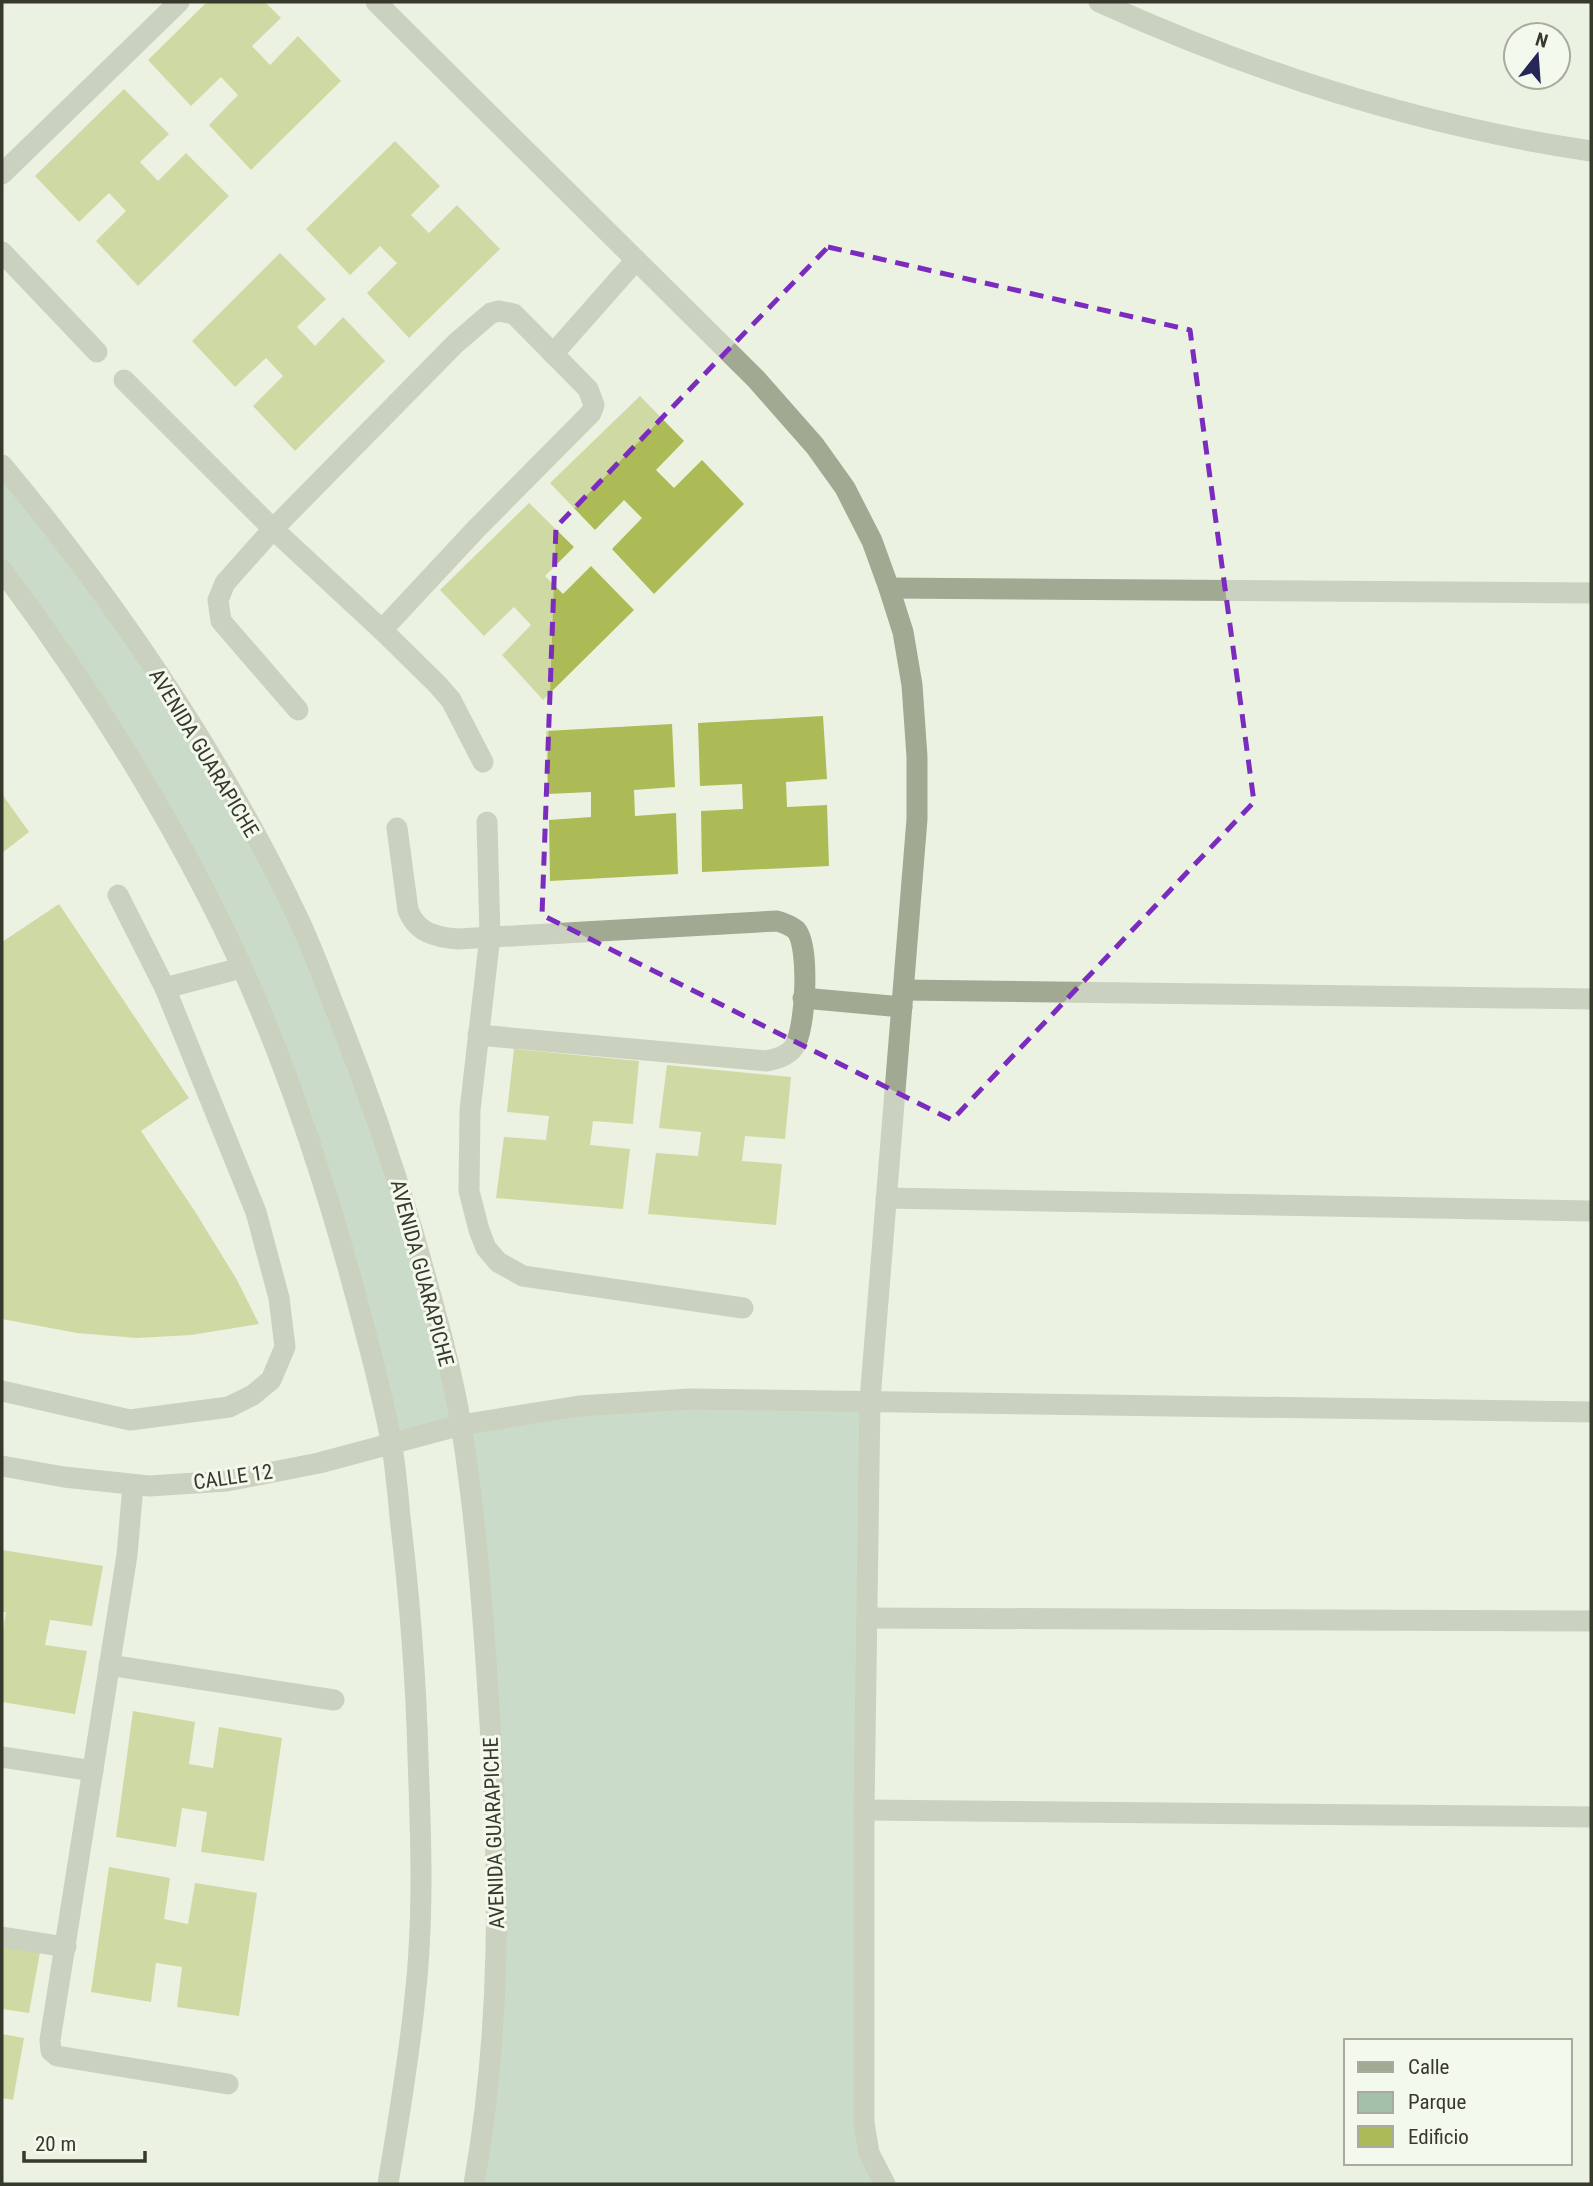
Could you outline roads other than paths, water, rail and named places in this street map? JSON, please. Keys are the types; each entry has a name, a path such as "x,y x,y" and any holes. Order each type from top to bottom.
{"street":[{"path":"2,174 179,2"},
{"path":"376,2 757,379 815,446 845,488 872,541 904,632 912,685 916,819 870,1400 864,1810 864,2123 869,2153 885,2184"},
{"path":"1098,2 1165,32 1263,70 1371,103 1474,129 1591,151"},
{"path":"2,252 97,352"},
{"path":"553,354 636,260"},
{"path":"298,710 221,621 218,600 225,583 273,529 483,317 499,311 514,314 588,389 594,405 591,413 477,528 382,630"},
{"path":"124,380 273,529 382,630 451,700 483,762"},
{"name":"AVENIDA GUARAPICHE","path":"2,465 62,540 182,708 232,795 299,922 363,1077 396,1174 436,1317 461,1425 478,1551 497,1835 497,1941 490,2061 474,2184"},
{"path":"2,570 49,634 115,734 210,901 301,1113 362,1318 391,1443 410,1606 421,1867 416,1994 388,2184"},
{"path":"889,588 1591,593"},
{"path":"487,822 490,936 470,1110 469,1191 486,1248 498,1262 523,1276 743,1308"},
{"path":"397,828 408,910 412,920 423,931 438,937 458,939 776,921 787,924 796,931 802,942 805,956 801,1030 795,1046 777,1059 766,1061 478,1035"},
{"path":"2,1391 130,1420 229,1407 253,1395 271,1380 285,1347 279,1298 256,1212 165,988 118,895"},
{"path":"165,988 241,968"},
{"path":"803,998 1591,999"},
{"path":"886,1198 1591,1211"},
{"name":"CALLE 12","path":"2,1466 64,1477 149,1486 227,1481 319,1463 461,1425 579,1406 690,1399 1591,1412"},
{"path":"134,1485 127,1555 50,2039 51,2051 57,2056 228,2084"},
{"path":"867,1618 1591,1621"},
{"path":"110,1665 334,1700"},
{"path":"2,1757 93,1771"},
{"path":"864,1810 1591,1816"},
{"path":"2,1937 66,1947"}]}
